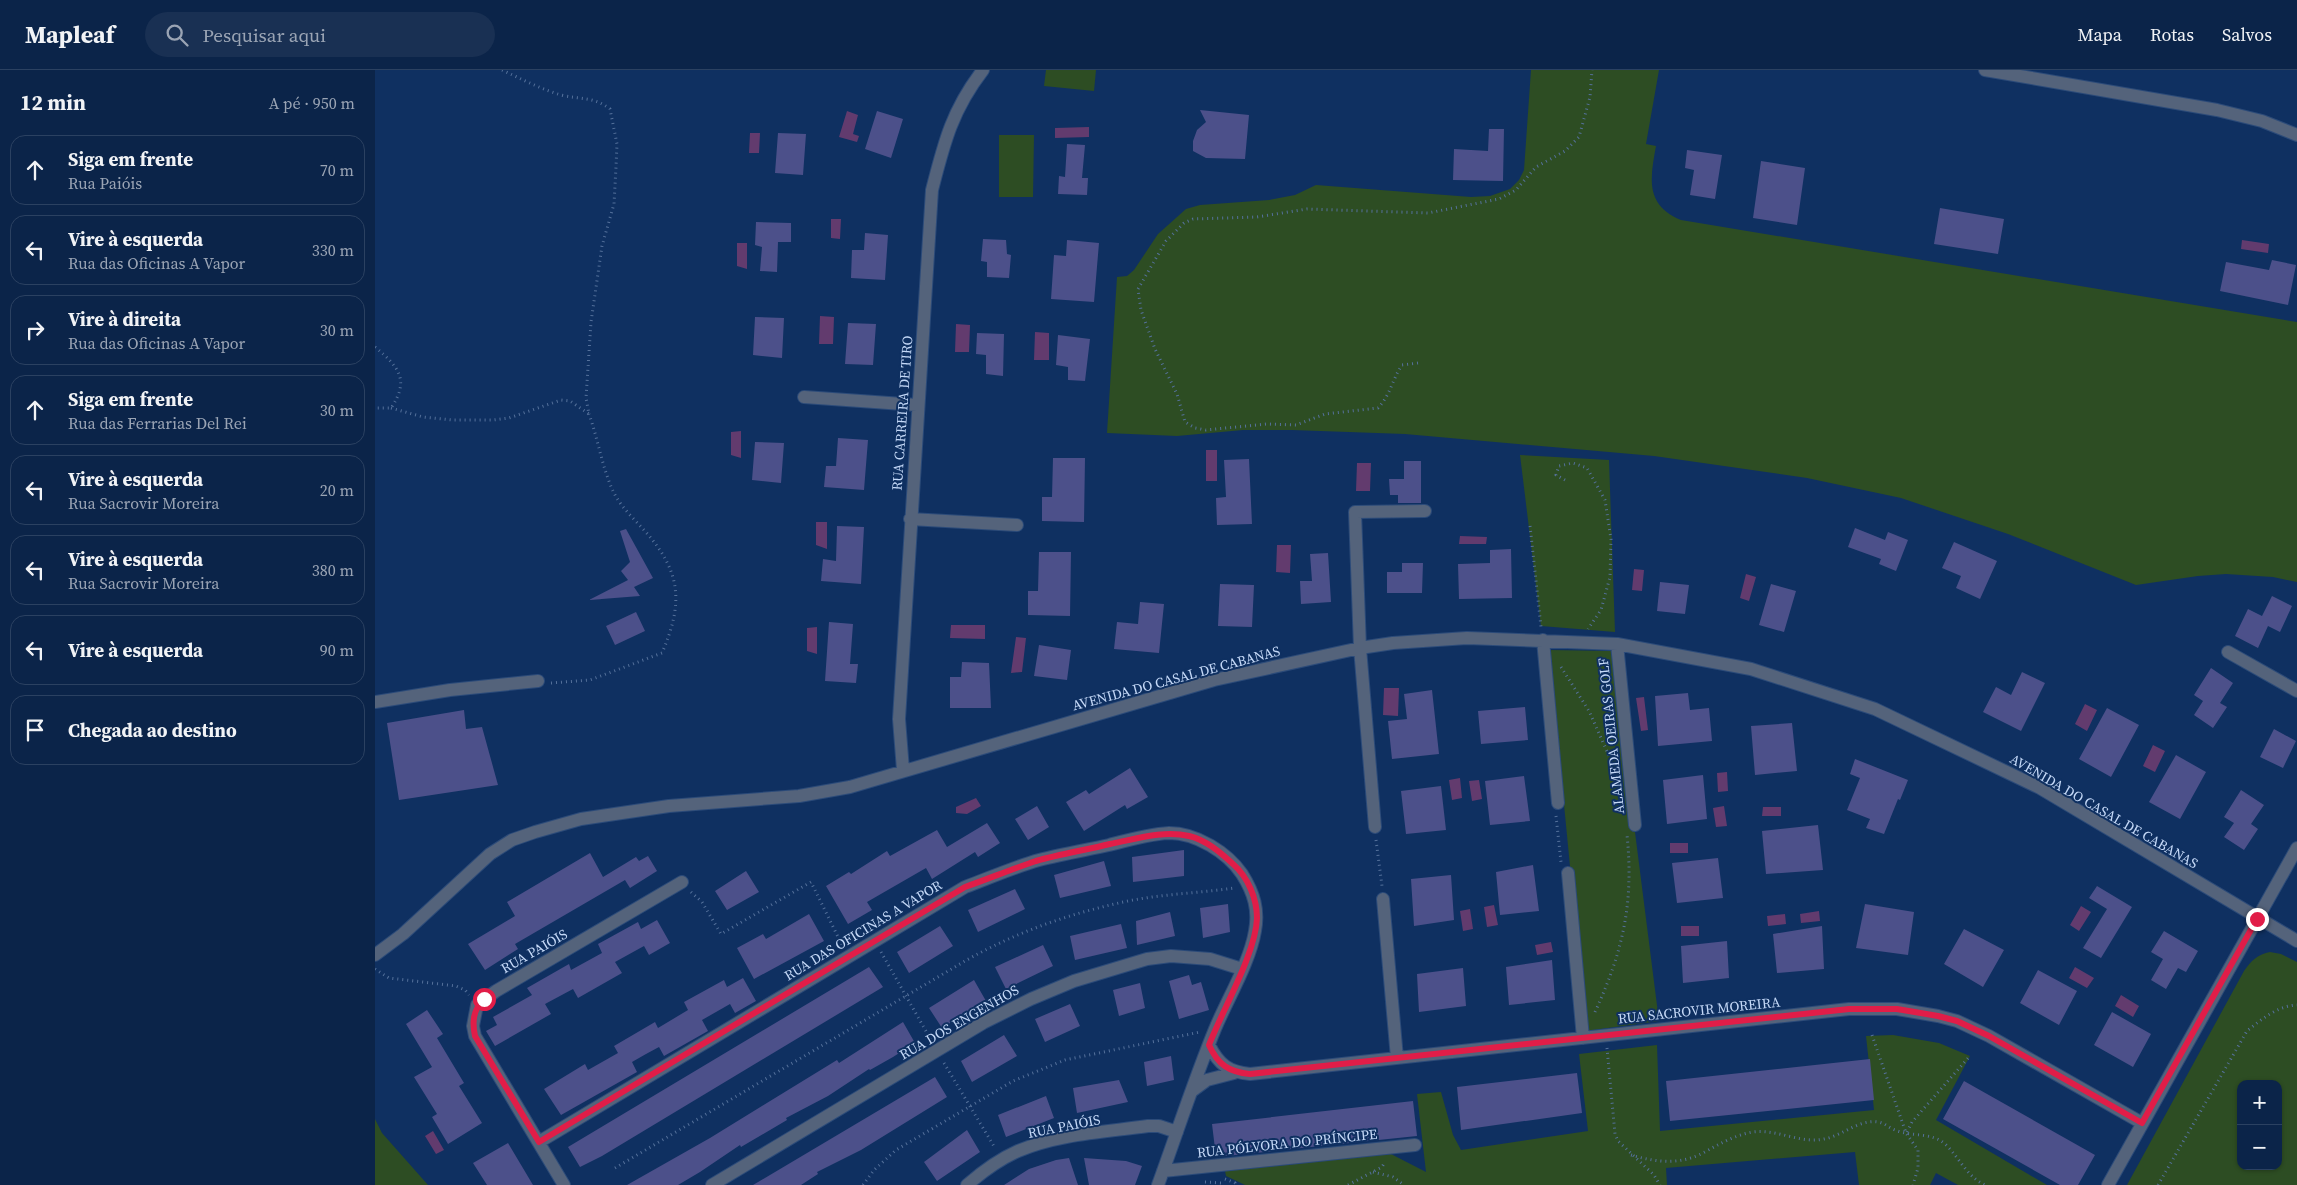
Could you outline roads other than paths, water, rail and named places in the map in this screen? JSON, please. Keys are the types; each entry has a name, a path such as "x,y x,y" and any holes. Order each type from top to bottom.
{"street":[{"name":"RUA CARREIRA DE TIRO","path":"903,770 899,719 917,405 932,190 945,139 959,105 983,70"},
{"path":"1985,70 2217,110 2261,122 2297,135"},
{"path":"804,397 917,405"},
{"path":"1375,827 1360,648 1355,512 1425,511"},
{"path":"910,519 1017,525"},
{"name":"AVENIDA DO CASAL DE CABANAS","path":"377,953 403,934 490,854 512,840 535,832 581,819 669,806 799,796 850,787 1214,680 1360,648 1439,639 1543,640 1617,644 1751,669 1875,709 2040,788 2257,919 2297,941"},
{"path":"1543,640 1558,803"},
{"name":"ALAMEDA OEIRAS GOLF","path":"1617,644 1631,826"},
{"path":"2228,652 2297,691"},
{"path":"375,702 450,690 538,681"},
{"name":"RUA DAS OFICINAS A VAPOR","path":"539,1142 965,887 1037,861 1137,838 1169,833 1190,836 1202,841 1223,854 1238,868 1256,902 1257,918 1255,934 1242,969 1215,1029 1158,1185"},
{"path":"2108,1185 2297,848"},
{"path":"1568,873 1583,1038"},
{"name":"RUA PAIÓIS","path":"539,1142 475,1036 473,1026 477,1005 496,991 682,882"},
{"path":"1383,899 1397,1058"},
{"name":"RUA DOS ENGENHOS","path":"713,1185 983,1023 1065,984 1147,959 1171,956 1210,959 1242,969"},
{"name":"RUA SACROVIR MOREIRA","path":"1192,1091 1207,1080 1234,1073 1250,1074 1849,1009 1897,1009 1957,1021 1989,1036 2142,1123"},
{"path":"1209,1045 1218,1060 1234,1073"},
{"name":"RUA PAIÓIS","path":"967,1185 1017,1151 1037,1145 1148,1126 1159,1126 1177,1132"},
{"path":"539,1142 564,1185"},
{"name":"RUA PÓLVORA DO PRÍNCIPE","path":"1163,1171 1415,1145"}]}
